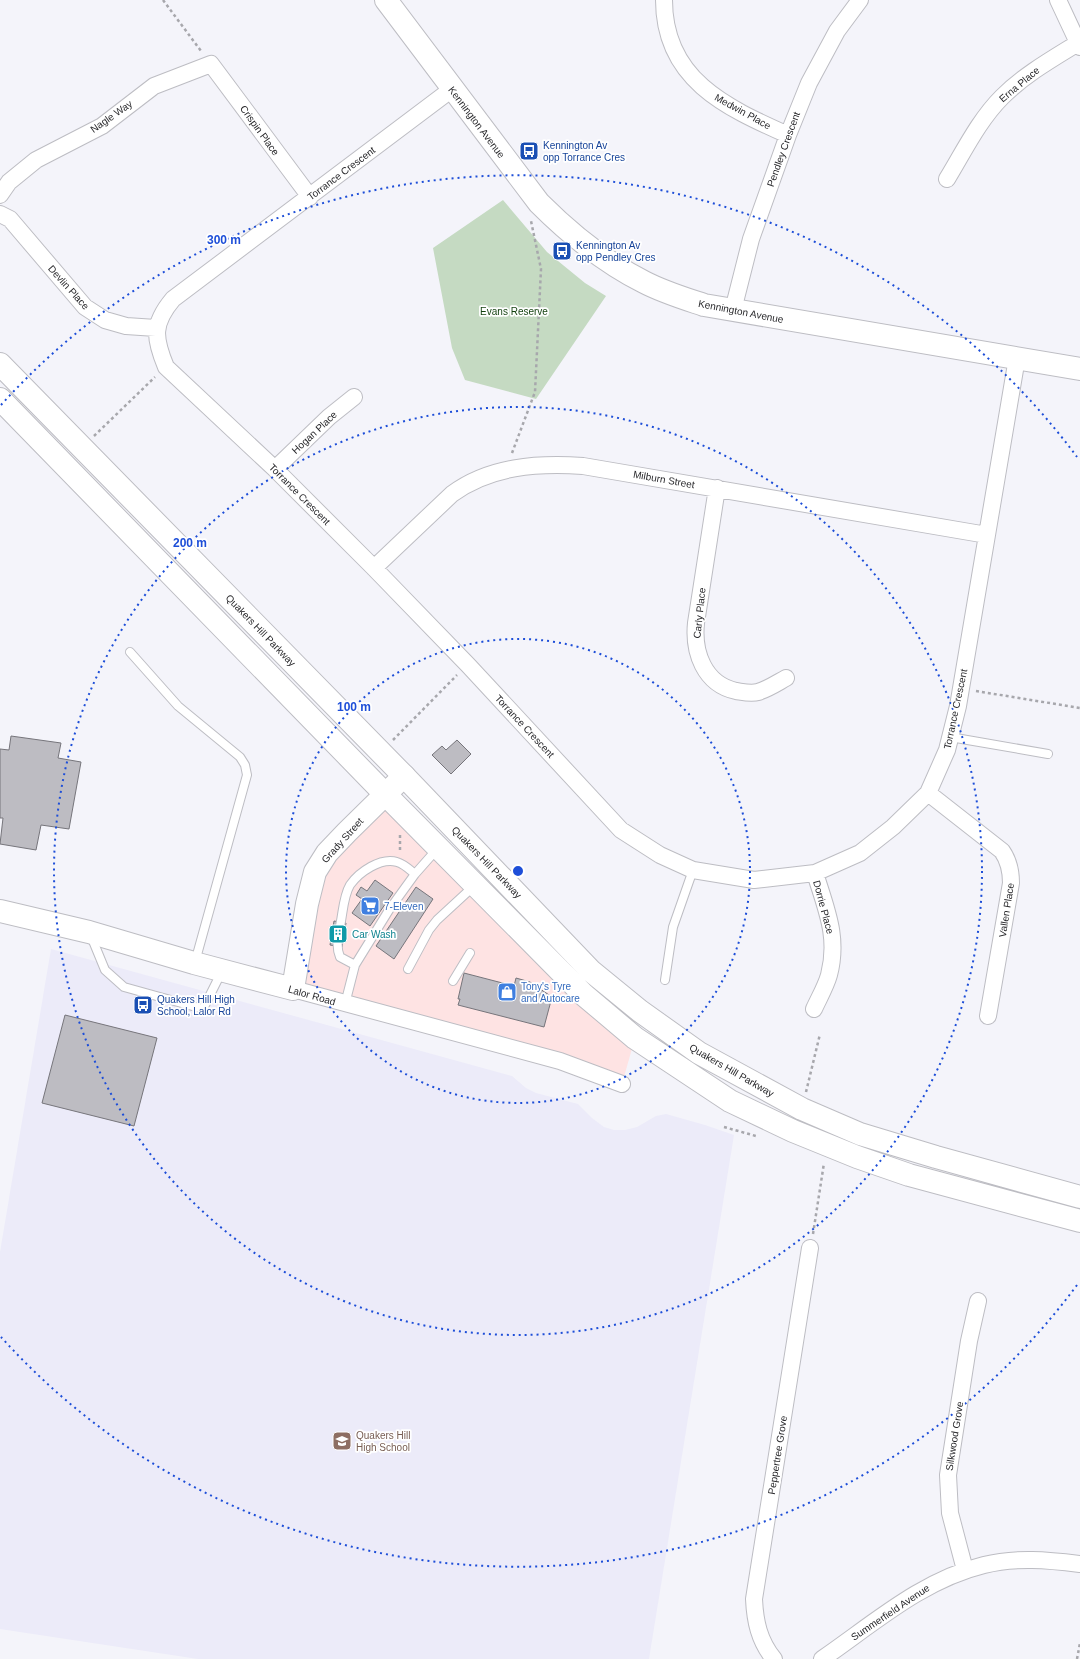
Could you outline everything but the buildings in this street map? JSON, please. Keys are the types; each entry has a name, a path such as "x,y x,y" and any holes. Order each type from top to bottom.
{"main road":[{"name":"Kennington Avenue","path":"386,0 539,203 566,230 590,249 644,282 673,295 692,301 733,310 1080,369"},
{"name":"Quakers Hill Parkway","path":"0,364 404,776 591,971 640,1011 699,1053 802,1109 860,1134 1080,1197"},
{"path":"0,399 584,995 635,1038 730,1101 793,1131 857,1158 909,1175 1080,1221"},
{"name":"Grady Street","path":"293,989 306,904 315,872 327,853 404,776"},
{"name":"Lalor Road","path":"0,911 90,932 194,963 293,989"}],"street":[{"name":"Medwin Place","path":"664,0 665,17 672,44 679,59 694,80 718,99 757,121 788,135"},
{"name":"Pendley Crescent","path":"733,310 751,239 788,135 809,83 820,59 837,31 860,0"},
{"path":"1058,0 1079,45"},
{"name":"Erna Place","path":"947,179 976,131 1002,97 1038,67 1079,45"},
{"name":"Nagle Way","path":"0,195 9,182 36,160 102,126 154,86 211,64"},
{"name":"Crispin Place","path":"211,64 310,197"},
{"name":"Torrance Crescent","path":"452,89 173,299 162,313 156,328 158,348 166,367 275,469 374,568 468,665 621,830 660,855 693,870 754,880 815,873 860,853 893,827 928,793 947,750 958,706 1017,358"},
{"name":"Devlin Place","path":"0,214 10,219 85,307 104,320 126,326 156,328"},
{"name":"Hogan Place","path":"275,469 329,416 354,398"},
{"name":"Milburn Street","path":"374,568 452,494 466,483 500,470 557,465 583,466 986,535"},
{"name":"Carly Place","path":"717,488 696,623 695,636 699,658 713,679 723,687 734,690 756,692 766,689 786,678"},
{"name":"Vallen Place","path":"928,793 1002,851 1008,861 1011,883 988,1016"},
{"name":"Dorrie Place","path":"814,1009 829,976 834,947 831,924 815,873"},
{"name":"Lalor Road","path":"293,989 560,1062 622,1084"},
{"name":"Peppertree Grove","path":"774,1659 759,1635 755,1618 754,1598 810,1248"},
{"name":"Silkwood Grove","path":"965,1570 950,1513 948,1475 969,1340 978,1301"},
{"name":"Summerfield Avenue","path":"822,1659 922,1590 965,1570 984,1565 1018,1560 1047,1560 1080,1564"}],"lane":[{"path":"130,652 178,706 240,757 245,765 247,775 194,963"},
{"path":"950,737 1048,754"},
{"path":"346,1004 355,965 389,910 414,874 438,847"},
{"path":"355,965 340,957 337,945 345,901 350,886 366,871 378,863 387,861 400,864 414,874"},
{"path":"665,980 673,926 693,870"},
{"path":"408,969 428,930 476,885"},
{"path":"90,932 105,970 124,987 204,1009 223,971"},
{"path":"453,981 470,953"}],"path":[{"path":"163,0 211,64"},
{"path":"500,470 512,453 535,392 541,269 530,218 539,203"},
{"path":"93,438 158,374"},
{"path":"390,743 468,665"},
{"path":"976,692 1080,708"},
{"path":"400,830 400,864"},
{"path":"805,1094 820,1034"},
{"path":"810,1248 824,1160"},
{"path":"1077,1659 1080,1643"}],"shaded area":[{"path":"385,794 635,1038 622,1084 293,990 315,872"},
{"name":"Quakers Hill High School","path":"51,949 512,1076 526,1088 536,1093 578,1104 592,1118 604,1127 614,1130 625,1130 637,1127 656,1116 666,1114 734,1135 649,1659 198,1659 0,1629 0,1252"}],"green space":[{"name":"Evans Reserve","path":"503,200 547,252 585,283 606,296 536,399 465,380 452,348 433,248"}],"place":[{"name":"Kennington Av opp Torrance Cres","path":"529,151"},
{"name":"Kennington Av opp Pendley Cres","path":"562,251"},
{"name":"7-Eleven","path":"370,906"},
{"name":"Car Wash","path":"338,934"},
{"name":"Tony's Tyre and Autocare","path":"507,992"},
{"name":"Quakers Hill High School, Lalor Rd","path":"143,1005"},
{"name":"Quakers Hill High School","path":"342,1441"}]}
